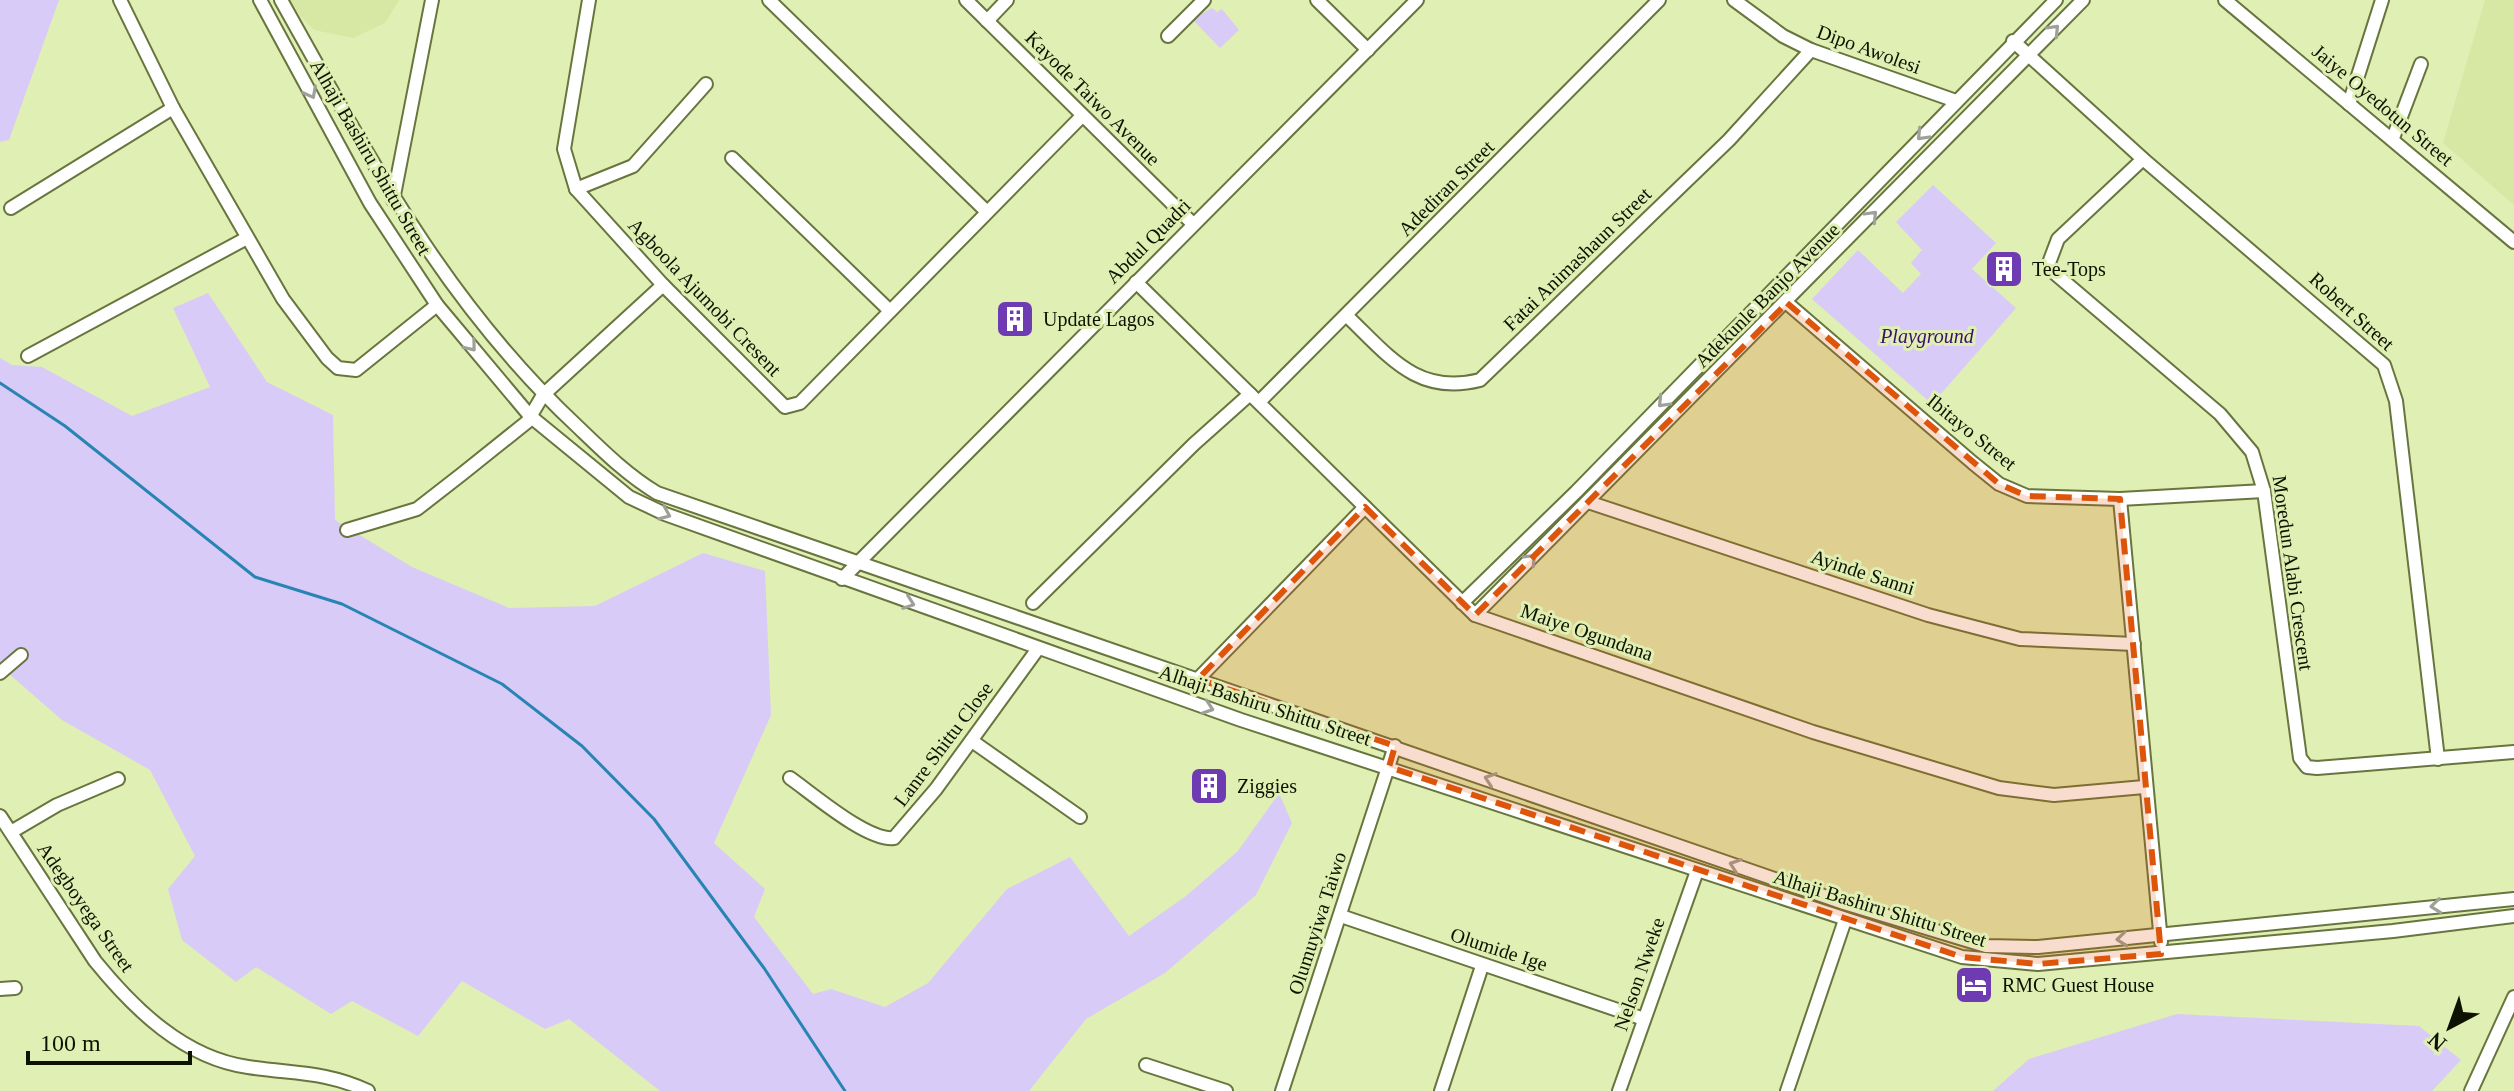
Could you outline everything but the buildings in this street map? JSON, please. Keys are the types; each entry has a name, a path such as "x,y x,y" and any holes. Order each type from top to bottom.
{"street":[{"path":"120,0 173,108 247,238 283,299 327,358 346,371 356,370 369,363 437,305"},
{"name":"Alhaji Bashiru Shittu Street","path":"260,0 377,214 437,305 530,416 629,497 665,514 1037,650 1962,957 1990,963 2038,964 2514,916"},
{"name":"Alhaji Bashiru Shittu Street","path":"281,0 393,200 452,287 543,395 633,479 657,493 1816,893 1986,946 2038,947 2514,899"},
{"path":"377,214 393,200 432,0"},
{"name":"Agboola Ajumobi Cresent","path":"589,0 564,149 576,189 663,285 785,407 800,403 1082,116"},
{"path":"769,0 987,212"},
{"name":"Kayode Taiwo Avenue","path":"966,0 1193,224"},
{"path":"987,21 1007,0"},
{"path":"1168,36 1204,0"},
{"path":"1317,0 1368,50"},
{"name":"Abdul Quadri","path":"842,579 1417,0"},
{"name":"Adediran Street","path":"1033,603 1194,444 1254,398 1347,316 1659,0"},
{"name":"Adekunle Banjo Avenue","path":"1462,603 1576,492 2056,0"},
{"name":"Adekunle Banjo Avenue","path":"1475,615 1787,303 2083,0"},
{"name":"Jaiye Oyedotun Street","path":"2225,0 2514,242"},
{"path":"2349,104 2382,0"},
{"name":"Dipo Awolesi","path":"1737,1 1783,36 1811,50 1956,101"},
{"name":"Robert Street","path":"2013,41 2143,159 2369,349 2390,376 2438,759"},
{"name":"Fatai Animashaun Street","path":"1347,316 1408,372 1434,384 1455,386 1480,380 1729,140 1811,50"},
{"path":"2393,138 2421,64"},
{"path":"576,189 623,171 641,159 706,84"},
{"path":"11,208 173,108"},
{"path":"732,158 890,311"},
{"name":"Moredun Alabi Crescent","path":"2143,159 2058,239 2052,250 2052,271 2220,414 2252,452 2264,491 2300,758 2307,767 2317,768 2514,752"},
{"path":"28,356 247,238"},
{"name":"Maiye Ogundana","path":"1136,282 1475,615 1813,732 1999,788 2054,795 2144,787"},
{"path":"347,530 417,509 530,416 543,395 663,285"},
{"name":"Ibitayo Street","path":"1787,303 1999,484 2027,496 2120,499 2264,491"},
{"path":"2120,499 2161,954"},
{"name":"Ayinde Sanni","path":"1588,502 1974,627 2020,639 2134,644"},
{"path":"1198,679 1365,507"},
{"name":"Lanre Shittu Close","path":"790,778 865,830 880,838 894,838 972,741 1037,650"},
{"path":"0,673 21,655"},
{"path":"972,741 1080,817"},
{"name":"Olumuyiwa Taiwo","path":"1282,1091 1395,746"},
{"path":"11,832 57,805 118,779"},
{"name":"Adegboyega Street","path":"0,816 95,961 112,982 171,1036 211,1059 248,1067 310,1072 368,1091"},
{"name":"Nelson Nweke","path":"1619,1091 1697,871"},
{"name":"Olumide Ige","path":"1341,916 1644,1019"},
{"path":"1787,1091 1845,920"},
{"path":"1441,1091 1482,966"},
{"path":"0,989 15,988"},
{"path":"2471,1091 2514,997"},
{"path":"1146,1065 1226,1091"}],"highlighted area":[{"path":"1787,303 1999,484 2027,496 2120,499 2161,954 2038,964 1962,957 1389,767 1395,746 1198,679 1365,507 1475,615"}],"shaded area":[{"path":"285,0 399,0 385,23 353,38 314,30"},
{"path":"2485,0 2514,0 2514,205 2443,143"}],"green space":[{"path":"0,0 59,0 9,140 0,142"},
{"path":"1212,8 1217,12 1222,9 1239,30 1220,48 1192,19"},
{"name":"Playground","path":"1933,185 1996,243 1972,269 2016,308 1932,404 1812,299 1858,250 1903,293 1921,274 1911,263 1922,250 1896,222"},
{"path":"208,293 267,382 333,415 335,520 412,567 509,608 595,606 703,553 765,571 771,715 714,843 765,889 754,917 813,994 831,989 885,1007 928,983 1007,889 1070,857 1129,936 1186,896 1238,851 1279,793 1292,823 1256,895 1165,973 1086,1019 1029,1091 660,1091 569,1019 545,1029 462,981 418,1036 352,1001 331,1014 256,967 236,982 182,940 168,889 195,856 150,770 62,720 0,666 0,358 12,365 42,367 132,416 210,387 173,308"},
{"path":"2177,1014 2419,1026 2461,1060 2432,1091 1993,1091 2029,1059"}],"waterway":[{"path":"0,383 65,426 255,577 342,604 502,684 582,746 654,819 764,968 845,1091"}],"place":[{"name":"Tee-Tops","path":"2004,269"},
{"name":"Update Lagos","path":"1015,319"},
{"name":"Ziggies","path":"1209,786"},
{"name":"RMC Guest House","path":"1974,985"}]}
